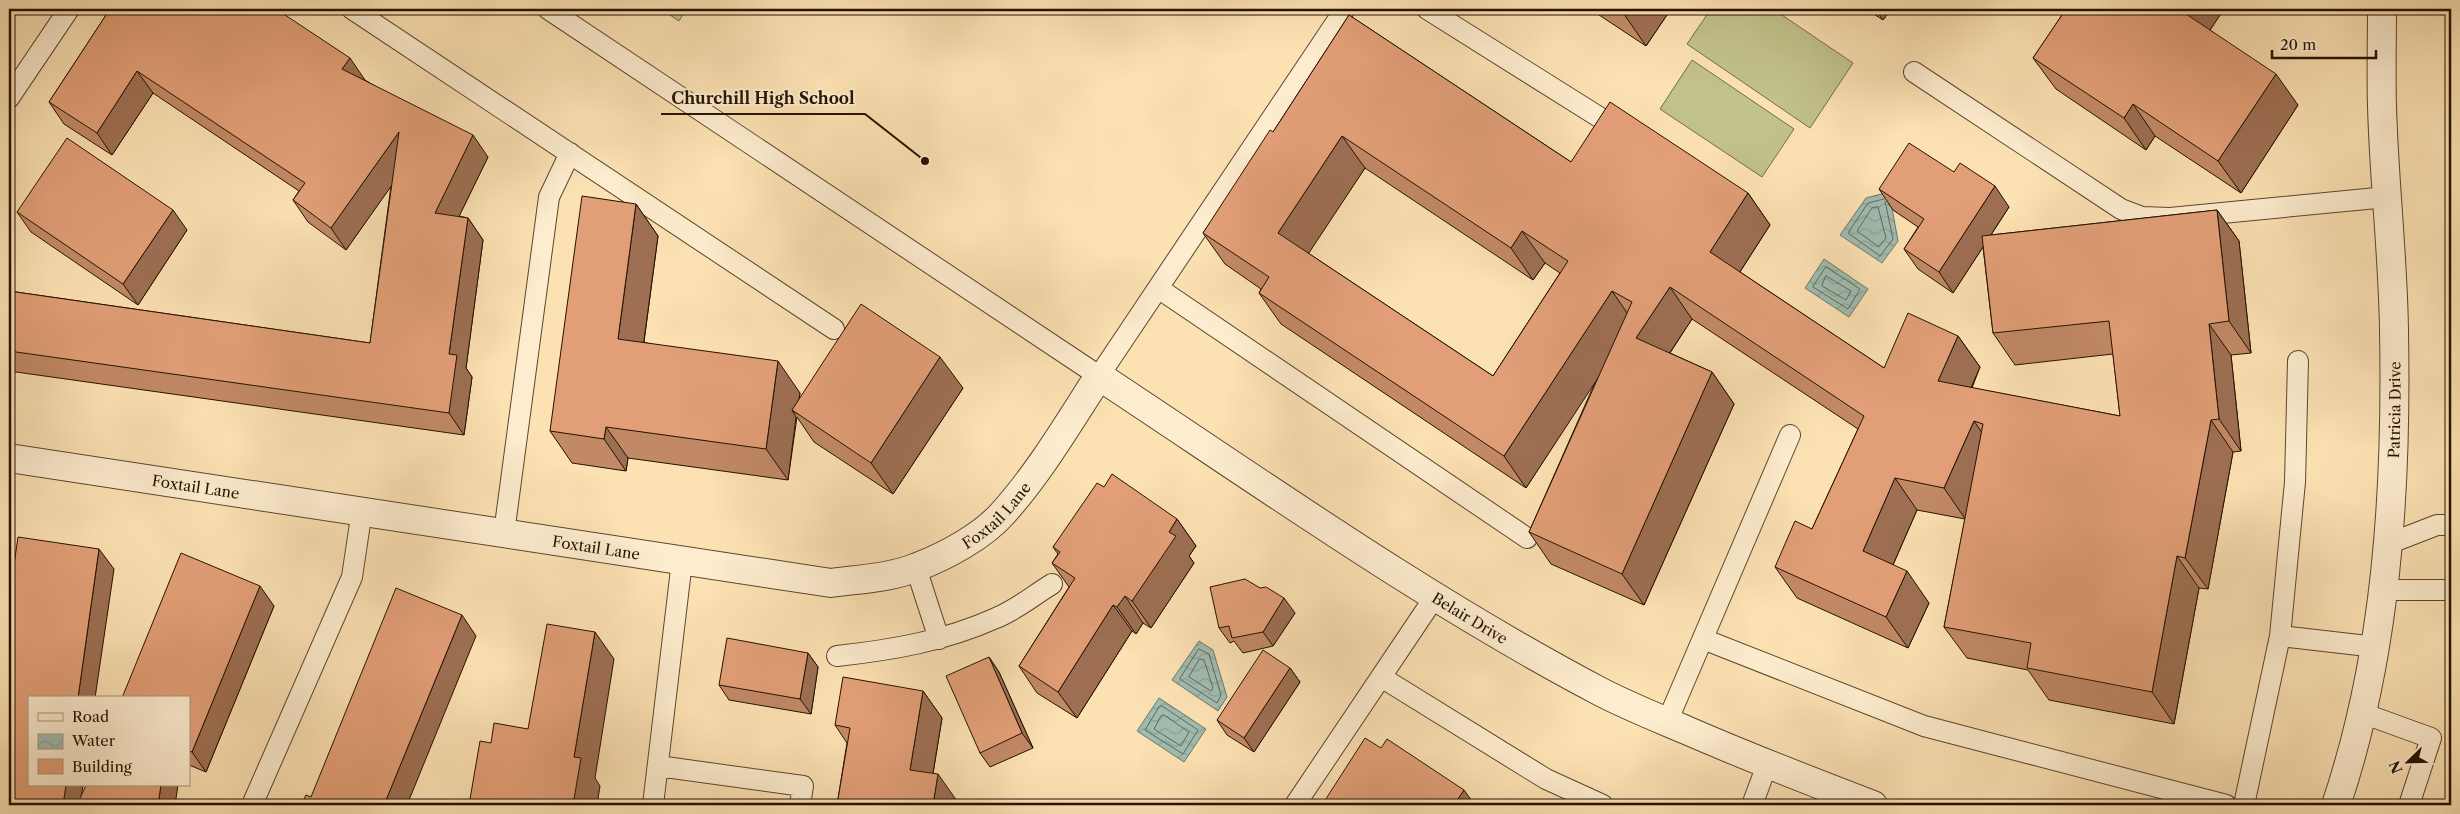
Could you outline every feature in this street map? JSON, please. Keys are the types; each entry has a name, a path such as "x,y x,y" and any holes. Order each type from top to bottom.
{"street":[{"name":"Patricia Drive","path":"2336,805 2354,753 2376,647 2388,544 2393,453 2394,331 2382,105 2382,9"},
{"name":"Foxtail Lane","path":"9,458 831,582 881,576 916,568 962,546 1002,514 1042,464 1099,376"},
{"name":"Belair Drive","path":"1099,376 1434,598 1603,693 1767,765 1873,805"}],"lane":[{"path":"9,98 69,9"},
{"path":"352,9 834,329"},
{"path":"548,9 1099,376 1345,9"},
{"path":"1427,9 1599,117"},
{"path":"1914,72 2121,209 2142,217 2170,218 2387,198"},
{"path":"504,532 549,197 570,154"},
{"path":"1158,288 1527,538"},
{"path":"2244,805 2280,636 2295,482 2298,361"},
{"path":"1667,722 1790,435"},
{"path":"252,805 352,577 362,510"},
{"path":"2388,544 2437,525 2451,525"},
{"path":"653,805 682,561"},
{"path":"916,568 939,639"},
{"path":"837,656 896,649 939,639 998,618 1052,584"},
{"path":"2382,590 2451,590"},
{"path":"1295,805 1434,598"},
{"path":"2280,636 2376,647"},
{"path":"1703,639 1924,726 2226,805"},
{"path":"1381,677 1546,779 1603,805"},
{"path":"2362,714 2431,738 2410,805"},
{"path":"1752,805 1767,765"},
{"path":"658,766 803,786 800,805"}],"green space":[{"path":"661,9 686,9 679,21"},
{"path":"1711,9 1773,9 1853,63 1810,128 1687,44"},
{"path":"1692,60 1794,129 1762,177 1660,109"}],"water":[{"path":"1889,192 1898,241 1882,263 1840,235 1866,198"},
{"path":"1824,259 1868,289 1849,317 1805,288"},
{"path":"1199,641 1213,650 1227,697 1218,711 1172,680"},
{"path":"1159,698 1206,729 1184,762 1137,731"}],"building":[{"path":"110,9 276,9 350,58 342,69 473,135 435,213 468,218 449,354 457,355 449,413 9,351 9,291 370,343 399,132 331,228 293,200 305,183 137,71 97,133 49,102"},
{"path":"1616,9 1628,9 1624,14"},
{"path":"2066,9 2181,9 2276,74 2218,161 2133,104 2124,118 2033,58"},
{"path":"1349,15 1571,162 1610,102 1748,193 1710,252 1884,368 1908,313 1958,336 1938,381 2120,416 2109,321 1993,333 1982,236 2217,210 2229,321 2209,324 2219,419 2211,420 2185,558 2177,556 2152,692 2027,668 2031,643 1944,627 1983,424 1974,421 1944,488 1895,478 1863,551 1907,571 1886,617 1775,567 1795,521 1812,529 1864,416 1670,287 1636,338 1712,372 1622,574 1529,532 1632,302 1612,291 1504,456 1259,293 1269,277 1203,233 1270,130 1273,132","holes":["1342,136 1511,248 1522,231 1568,261 1493,376 1278,233"]},
{"path":"67,138 173,210 123,284 17,212"},
{"path":"1909,143 1954,172 1960,163 1995,186 1939,272 1904,249 1924,219 1879,189"},
{"path":"582,196 636,204 618,339 778,361 766,449 606,427 604,439 550,431"},
{"path":"861,304 940,357 871,463 792,410"},
{"path":"1112,474 1177,519 1169,532 1176,536 1132,601 1125,596 1117,607 1113,605 1058,692 1019,666 1075,578 1052,563 1060,552 1053,547 1097,483 1104,487"},
{"path":"18,537 99,549 78,696 28,696 28,786 66,786 63,805 9,805 9,599"},
{"path":"181,553 260,586 192,752 190,751 190,696 123,696"},
{"path":"1245,579 1260,588 1266,587 1284,598 1263,632 1232,638 1229,626 1219,628 1210,587"},
{"path":"396,588 462,615 384,805 301,805 306,795 311,797"},
{"path":"547,624 595,632 574,757 581,758 573,805 469,805 480,741 491,743 494,723 528,729"},
{"path":"727,638 808,653 800,699 719,685"},
{"path":"1263,650 1290,668 1244,738 1217,720"},
{"path":"989,657 1022,733 980,753 946,676"},
{"path":"843,677 923,691 910,770 938,774 933,805 837,805 850,728 835,725"},
{"path":"1365,738 1381,748 1387,739 1464,790 1458,799 1468,805 1322,805"},
{"path":"86,786 161,786 158,805 77,805"}],"place":[{"name":"Churchill High School","path":"925,161"}]}
